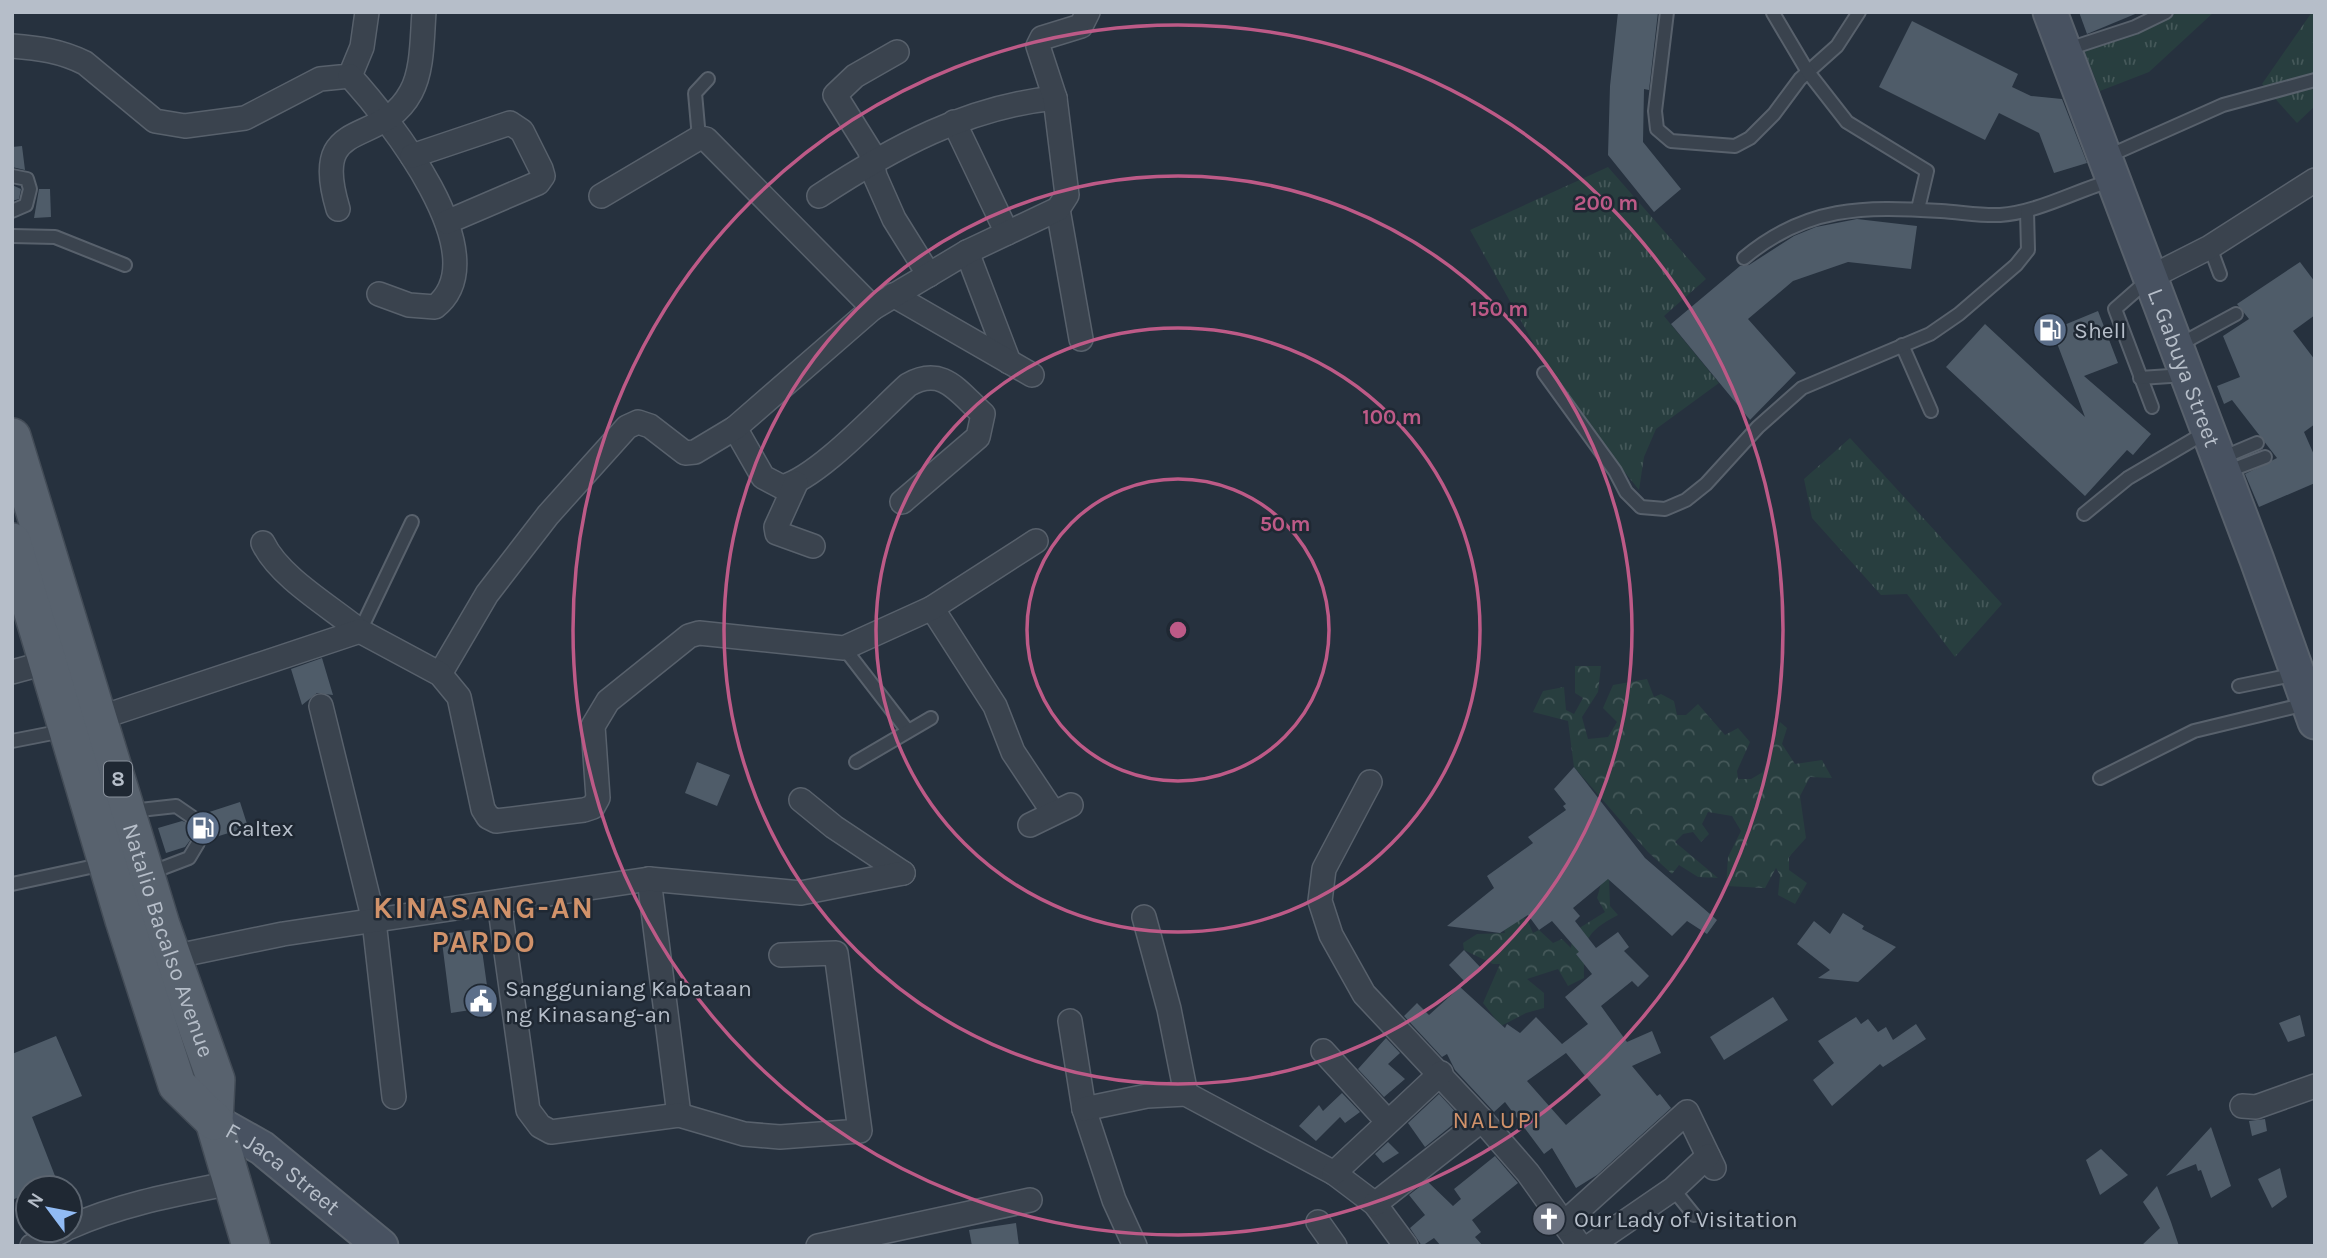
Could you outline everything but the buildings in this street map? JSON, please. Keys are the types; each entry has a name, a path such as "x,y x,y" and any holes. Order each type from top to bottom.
{"main road":[{"name":"Natalio Bacalso Avenue","path":"12,437 84,724 109,864 124,920 177,1085 214,1121"},
{"name":"Natalio Bacalso Avenue","path":"12,542 49,663 84,724 128,811 172,957 215,1080 214,1121 251,1246"}],"street":[{"path":"350,76 362,47 367,12"},
{"path":"338,209 329,171 331,156 352,136 387,118 411,93 418,71 424,12"},
{"path":"440,674 494,584 548,514 627,427 638,422 650,426 685,453 695,452 735,428 873,308 967,252 1058,209 1067,195 1055,98 1038,46 1042,38 1081,26 1088,12"},
{"name":"L. Gabuya Street","path":"2050,12 2217,454 2306,700"},
{"path":"12,46 48,49 78,60 146,115 165,124 185,126 245,118 320,79 350,76"},
{"path":"897,52 855,76 835,95 866,144 880,192 907,244 929,275"},
{"path":"350,76 387,118 412,156 447,222 456,259 444,300 435,307 410,305 379,293"},
{"path":"819,196 873,161 954,122 1002,106 1055,98"},
{"path":"954,122 1007,233"},
{"path":"412,156 510,123 522,131 541,169 543,176 538,183 447,222"},
{"path":"601,196 699,138 713,144 873,308"},
{"path":"2151,278 2210,247 2315,180"},
{"path":"1058,209 1081,339"},
{"path":"967,252 1009,362"},
{"path":"893,295 1032,375"},
{"path":"813,546 777,533 776,527 796,484 908,385 924,376 943,378 983,414 978,438 902,502"},
{"path":"735,428 763,477 782,487 796,484"},
{"path":"263,543 269,556 286,573 360,631 440,674 459,696 483,809 488,817 496,821 593,807 598,798 593,726 598,714 608,701 689,636 712,633 844,648 932,608 1036,541"},
{"path":"932,608 995,706 1013,752 1062,808 1030,825"},
{"path":"84,724 360,631"},
{"path":"12,672 49,663"},
{"path":"321,706 374,921 394,1097"},
{"path":"1370,782 1324,869 1320,901 1324,915 1364,995 1441,1073 1528,1173 1580,1246"},
{"path":"172,957 283,934 649,879 801,893 903,873 834,827 801,800"},
{"path":"649,879 678,1115"},
{"path":"499,902 528,1110 540,1126 551,1132 678,1115 744,1134 780,1137 859,1131 836,953 781,955"},
{"path":"1144,917 1169,1009 1186,1094"},
{"path":"1070,1021 1084,1109 1114,1200 1135,1246"},
{"path":"1323,1051 1388,1122"},
{"path":"1334,1173 1441,1073"},
{"path":"2242,1107 2256,1107 2315,1086"},
{"path":"1084,1109 1147,1096 1186,1094 1334,1173 1375,1204 1406,1246"},
{"path":"1563,1224 1687,1112 1711,1162 1590,1246"},
{"path":"1375,1204 1482,1120"},
{"name":"F. Jaca Street","path":"214,1121 261,1148 381,1246"},
{"path":"84,1221 156,1198 231,1183"},
{"path":"818,1246 919,1236 1031,1200"},
{"path":"1318,1222 1335,1246"}],"lane":[{"path":"1667,12 1655,111 1657,129 1671,141 1735,146 1750,138 1774,114 1808,72 1837,46 1859,12"},
{"path":"1768,12 1774,13 1808,72 1847,122 1927,171 1918,209"},
{"path":"2065,52 2135,27 2166,12"},
{"path":"699,138 695,93 708,79"},
{"path":"1744,257 1768,238 1822,214 1857,209 1918,209 1998,215 2027,211 2223,104 2315,80"},
{"path":"12,176 27,179 30,189 26,205 12,211"},
{"path":"1544,373 1615,471 1626,492 1641,507 1665,509 1686,500 1706,484 1758,428 1802,388 1930,334 1959,314 2016,265 2028,250 2027,211"},
{"path":"12,236 55,237 125,265"},
{"path":"2210,247 2220,274"},
{"path":"2151,278 2115,309 2152,407"},
{"path":"2140,378 2182,360 2236,314"},
{"path":"1902,345 1931,411"},
{"path":"2084,514 2128,478 2258,443"},
{"path":"2217,454 2265,457"},
{"path":"360,631 412,522"},
{"path":"844,648 908,731"},
{"path":"2239,686 2306,700"},
{"path":"2100,778 2194,731 2306,700"},
{"path":"856,762 930,718"},
{"path":"12,741 84,724"},
{"path":"128,811 176,806 184,808 192,817"},
{"path":"146,874 189,858 198,843"},
{"path":"12,884 109,864"},
{"path":"1673,1189 1694,1214"}],"green space":[{"path":"2156,12 2214,12 2149,72 2100,91 2082,45"},
{"path":"2312,12 2315,12 2315,106 2297,123 2262,84"},
{"path":"1608,167 1706,279 1664,316 1719,383 1656,429 1644,457 1639,490 1562,394 1470,230"},
{"path":"1850,438 2002,604 1955,657 1907,594 1881,595 1812,518 1804,479"},
{"path":"1575,666 1601,666 1598,692 1582,717 1588,739 1608,737 1617,722 1603,708 1613,685 1647,679 1654,697 1661,694 1674,701 1677,715 1686,715 1698,704 1725,735 1738,728 1750,742 1737,771 1738,779 1751,779 1763,772 1780,722 1787,728 1782,744 1795,764 1822,760 1832,778 1810,777 1800,796 1806,838 1789,857 1789,870 1807,883 1795,904 1778,895 1780,875 1776,868 1765,888 1726,886 1728,857 1741,831 1732,816 1708,812 1702,824 1709,834 1701,842 1693,832 1683,834 1675,842 1718,878 1698,877 1679,865 1672,874 1648,852 1574,767 1568,721 1533,712 1543,691 1564,687 1566,710 1574,714 1583,698 1575,693"},
{"path":"1609,878 1610,906 1618,915 1598,927 1588,939 1584,978 1568,986 1558,969 1527,979 1544,993 1544,1008 1526,1013 1501,1026 1483,1003 1500,964 1493,964 1464,950 1463,943 1477,934 1505,933 1501,920 1510,914 1527,919 1533,933 1539,930 1553,943 1562,939 1571,948 1573,932 1605,912 1597,898 1602,880"}],"place":[{"name":"Shell","path":"2050,330"},
{"name":"Caltex","path":"203,828"},
{"name":"Sangguniang Kabataan ng Kinasang-an","path":"481,1001"},
{"name":"Our Lady of Visitation","path":"1549,1219"}],"district":[{"name":"KINASANG-AN PARDO","path":"484,925"},
{"name":"NALUPI","path":"1497,1120"}]}
